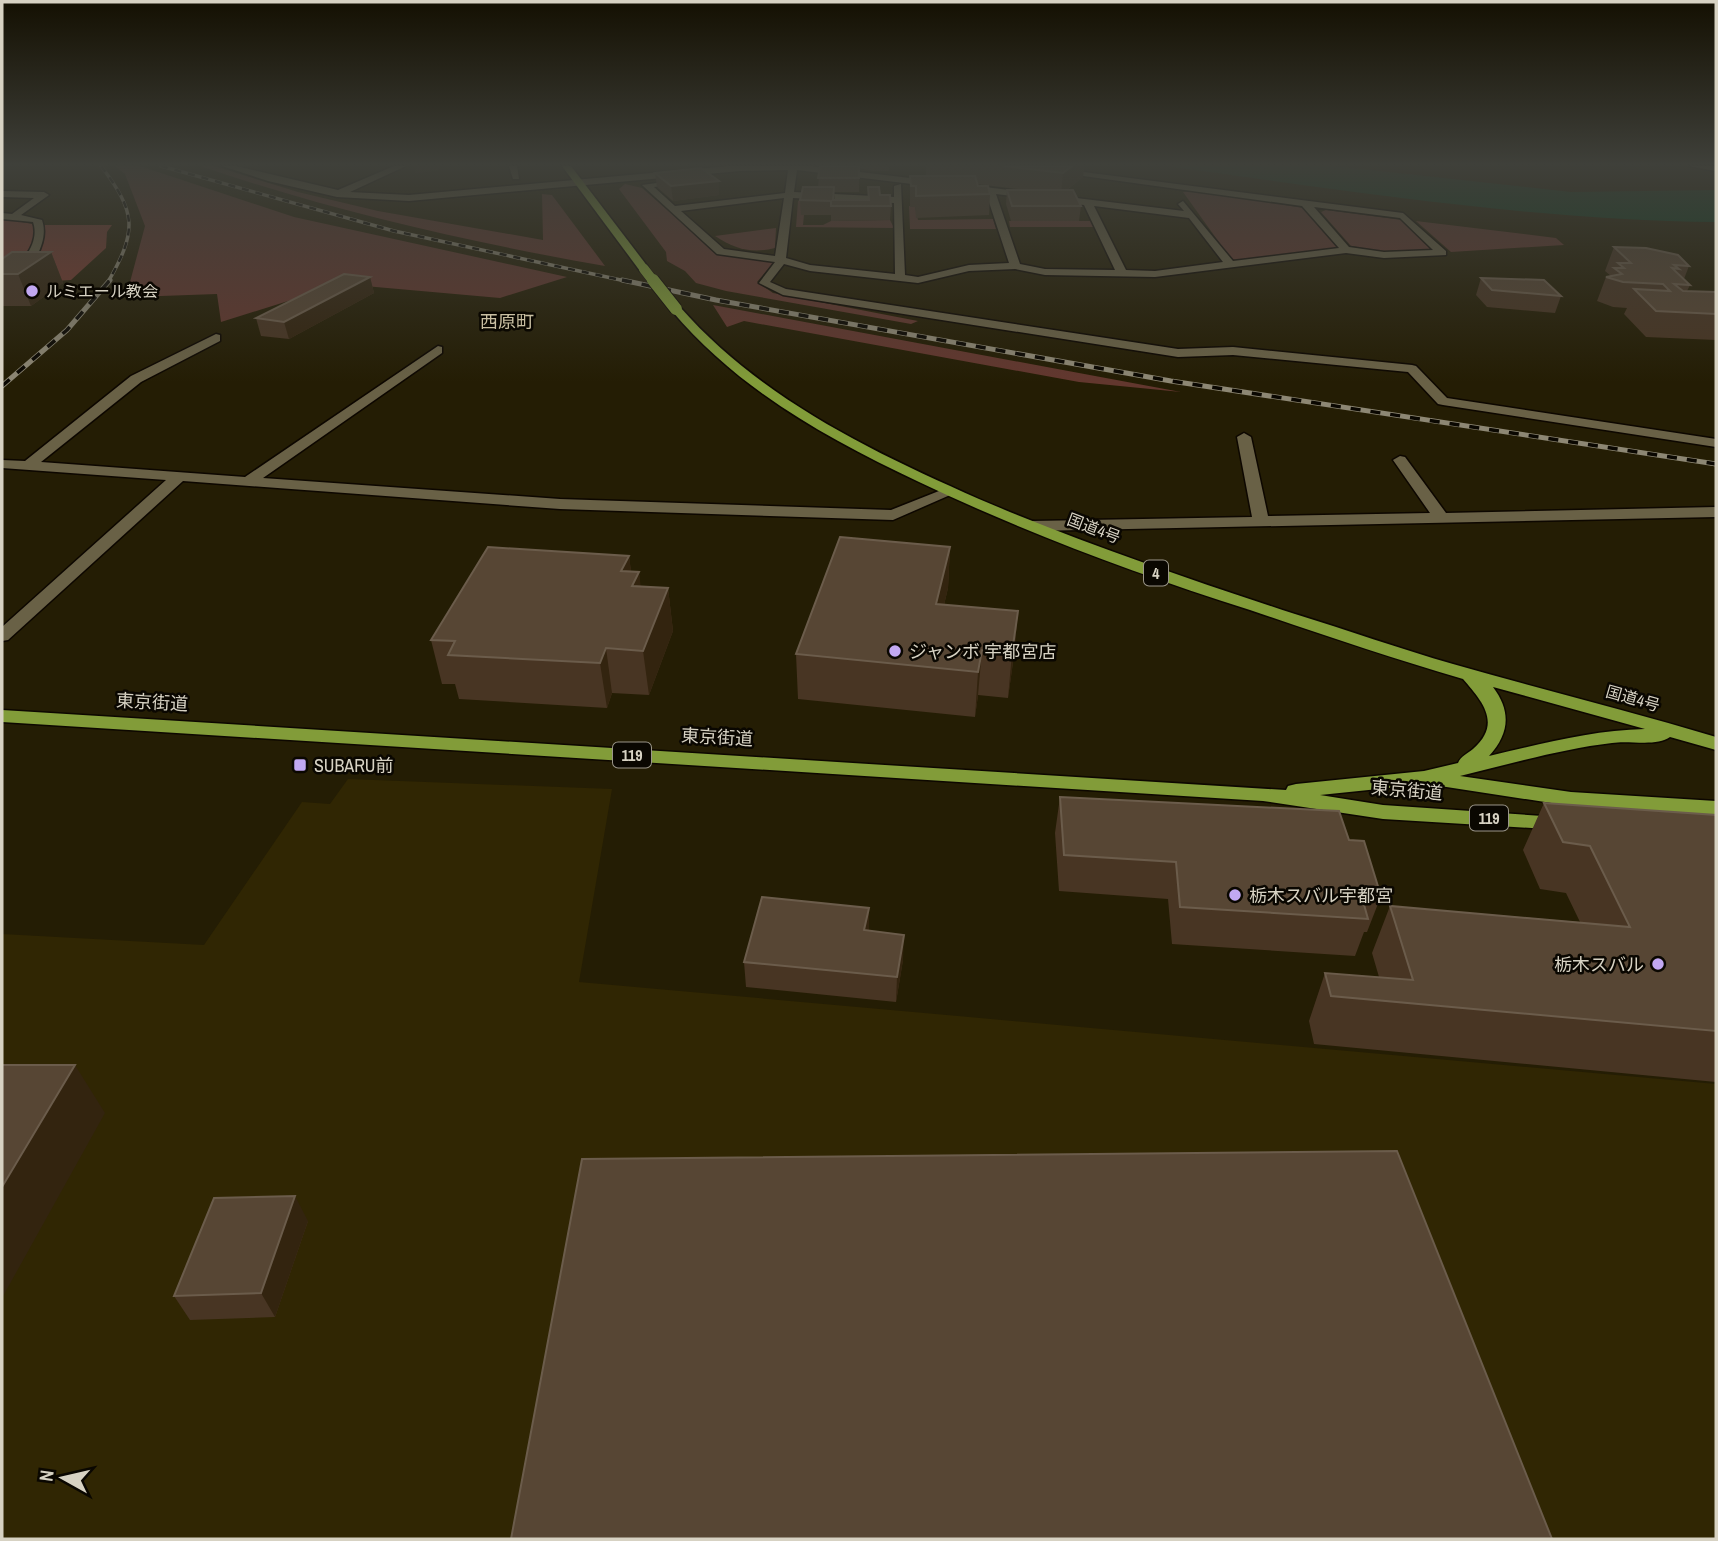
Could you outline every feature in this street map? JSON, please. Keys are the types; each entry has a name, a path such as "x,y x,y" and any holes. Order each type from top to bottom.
{"highway":[{"name":"国道4号","path":"620,238 688,325 726,361 798,413 949,492 1033,526 1233,599 1466,674 1716,742"},
{"path":"1457,769 1484,753 1498,727 1489,695 1466,674"},
{"name":"東京街道","path":"2,716 1263,794 1383,812 1591,824"},
{"name":"東京街道","path":"1263,794 1424,778 1615,736 1685,734"},
{"name":"東京街道","path":"1424,778 1571,799 1716,808"}],"street":[{"path":"6,283 40,238"},
{"path":"705,238 721,252 782,260 810,268 918,280 969,268 1015,266 1045,272 1154,274 1346,250 1384,255 1442,253 1426,238"},
{"path":"782,260 783,238"},
{"path":"898,238 900,278"},
{"path":"1006,238 1015,266"},
{"path":"1104,238 1122,274"},
{"path":"1209,238 1231,265"},
{"path":"1335,238 1346,250"},
{"path":"782,260 764,283 783,292 1178,353 1233,351 1412,369 1443,401 1716,443"},
{"path":"6,283 32,280"},
{"path":"28,466 136,379 216,338"},
{"path":"248,481 438,350"},
{"path":"1244,437 1261,521"},
{"path":"1400,460 1441,517"},
{"path":"2,464 560,504 893,515 949,492"},
{"path":"2,636 180,477"},
{"path":"1033,526 1716,512"}],"shaded area":[{"path":"2,238 107,238 106,248 71,280 22,283 2,297"},
{"path":"142,238 389,238 567,277 500,298 342,284 221,322 217,294 133,297 130,282"},
{"path":"462,238 584,238 605,266"},
{"path":"655,238 699,238 718,254 774,262 757,282 773,293 918,321 911,324 726,291 696,283 685,271 667,261 666,252"},
{"path":"719,238 776,238 775,248 767,250 744,249"},
{"path":"1216,238 1330,238 1337,246 1243,261 1231,259"},
{"path":"1344,238 1422,238 1432,247 1427,250 1380,251 1351,246"},
{"path":"1435,238 1555,238 1564,245 1451,252"},
{"path":"713,305 1181,392 1079,382 744,321 727,327"},
{"path":"348,779 612,789 579,982 1716,1084 1716,1539 2,1539 2,934 204,945 302,802 330,804"}],"building":[{"path":"1614,247 1646,248 1678,255 1689,266 1674,265 1679,269 1672,268 1690,285 1674,284 1683,291 1716,292 1716,314 1656,311 1634,289 1670,291 1663,284 1623,282 1606,277 1622,274 1614,268 1624,268 1618,263 1631,263"},
{"path":"12,252 51,252 18,274 2,274 2,259"},
{"path":"344,274 370,277 284,322 256,318"},
{"path":"1481,278 1544,280 1561,296 1492,290"},
{"path":"840,537 950,547 936,604 1018,611 1012,653 982,650 978,672 796,654"},
{"path":"488,547 629,556 621,571 639,572 632,586 668,588 643,651 606,648 600,663 448,655 455,641 431,640"},
{"path":"1060,797 1339,811 1349,840 1364,841 1381,896 1361,894 1368,919 1180,907 1176,862 1064,855"},
{"path":"1544,803 1716,815 1716,1031 1331,996 1325,973 1413,980 1390,906 1630,927 1590,846 1563,842"},
{"path":"762,897 869,908 864,930 904,935 897,977 744,962"},
{"path":"2,1065 75,1065 2,1187"},
{"path":"1397,1151 1552,1539 511,1539 582,1159"},
{"path":"295,1196 261,1293 174,1296 214,1198"}],"railway":[{"path":"108,282 127,238"},
{"path":"426,238 630,282"},
{"path":"2,386 67,330 110,280"},
{"path":"622,280 716,300 1171,381 1716,464"}],"place":[{"name":"ルミエール教会","path":"32,291"},
{"name":"ジャンボ 宇都宮店","path":"895,651"},
{"name":"SUBARU前","path":"300,765"},
{"name":"栃木スバル宇都宮","path":"1235,895"},
{"name":"栃木スバル","path":"1658,964"}],"district":[{"name":"西原町","path":"507,321"}]}
